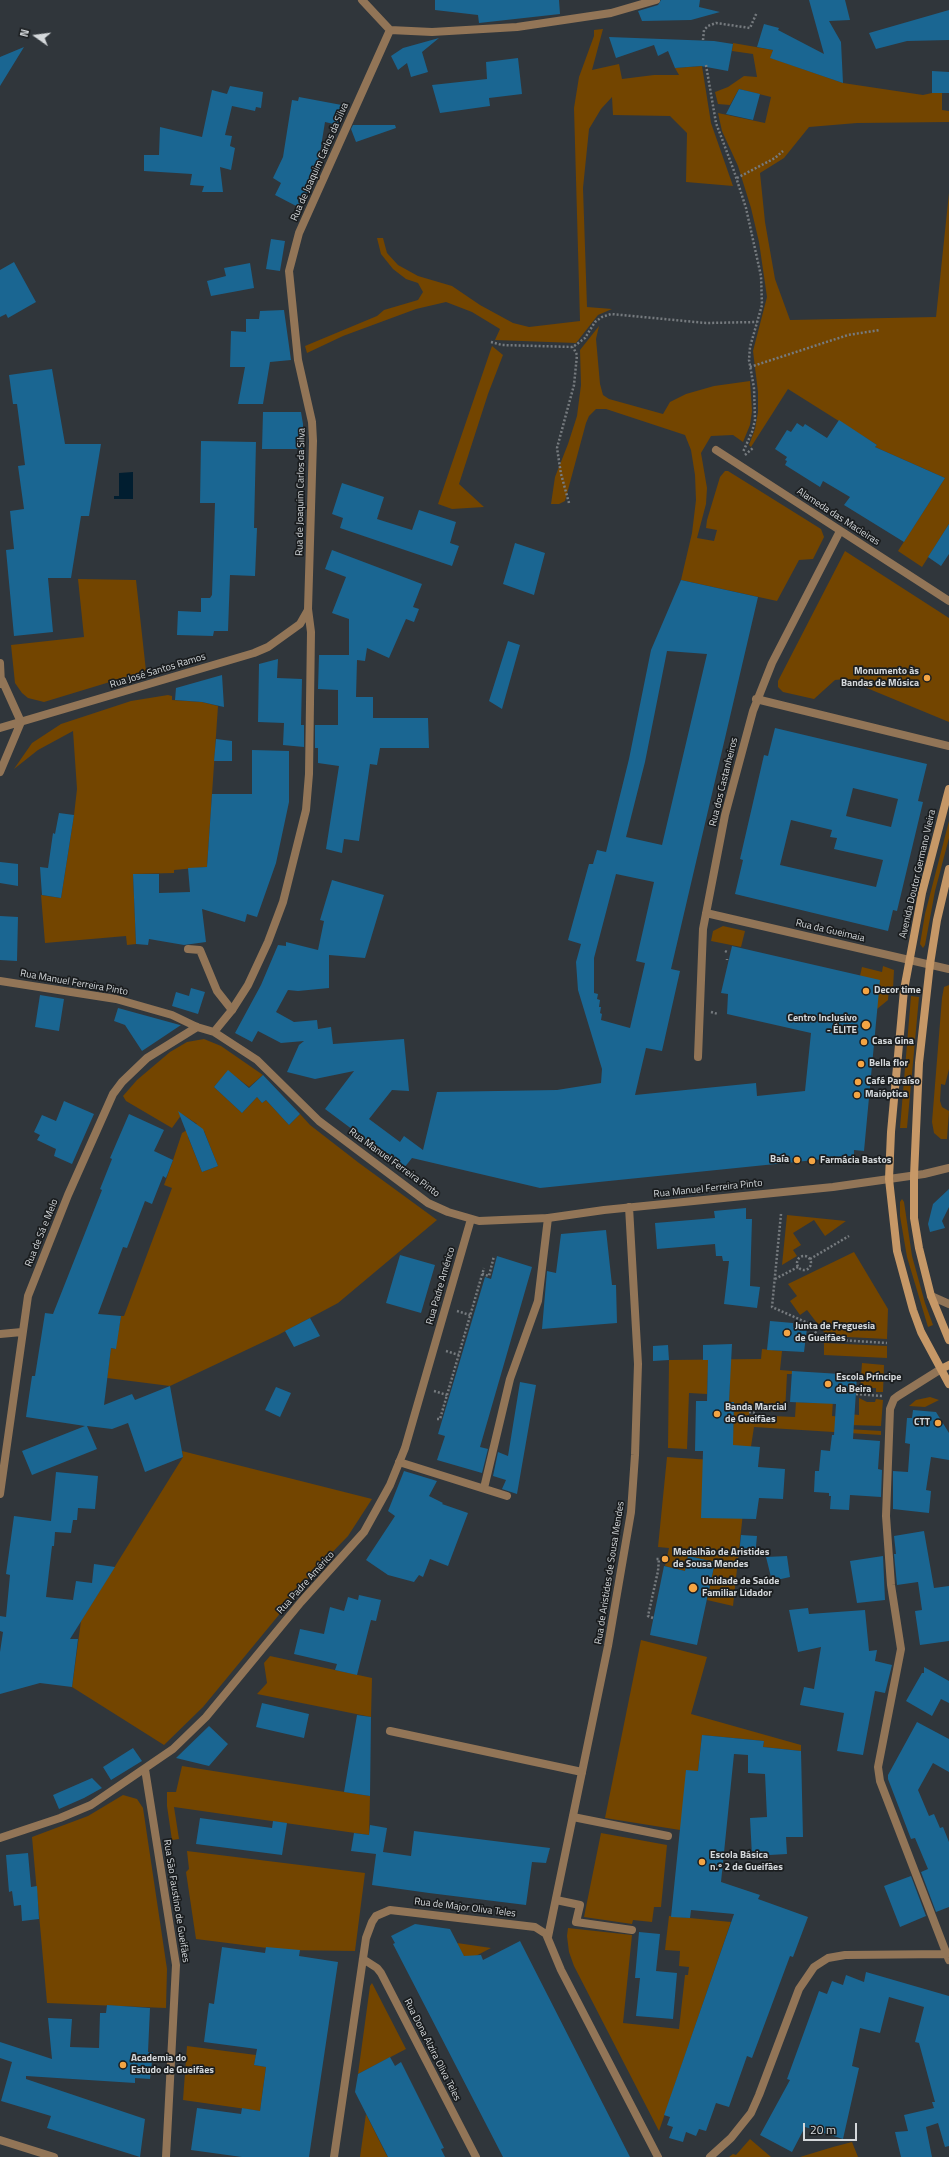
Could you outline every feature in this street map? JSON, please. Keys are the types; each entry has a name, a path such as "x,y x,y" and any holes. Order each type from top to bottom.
{"main road":[{"name":"Avenida Doutor Germano Vieira","path":"949,789 922,893 909,959 897,1056 889,1179 893,1225 906,1286 921,1332 949,1384"},
{"path":"949,869 937,920 930,964 920,1063 914,1176 914,1218 919,1248 931,1296 949,1340"},
{"path":"940,1369 949,1365"}],"street":[{"path":"362,0 390,30 432,32 517,27 611,13 656,0"},
{"name":"Rua de Joaquim Carlos da Silva","path":"214,1032 232,1010 257,968 283,902 306,810 311,632 308,609 313,459 312,422 298,360 289,271 299,233 390,30"},
{"name":"Alameda das Macieiras","path":"716,450 949,601"},
{"name":"Rua dos Castanheiros","path":"698,1057 701,961 706,913 725,815 756,699 778,650 840,531"},
{"name":"Rua José Santos Ramos","path":"0,728 254,653 268,647 300,624 308,609"},
{"path":"0,663 1,683 21,722 0,772"},
{"path":"756,699 949,746"},
{"name":"Rua da Gueimaia","path":"706,913 949,969"},
{"path":"188,949 200,950 218,991 232,1010"},
{"name":"Rua Manuel Ferreira Pinto","path":"0,981 116,999 172,1015 197,1027 214,1032 257,1060 319,1121 428,1203 448,1212 471,1219 491,1222 548,1218 628,1207 833,1186 914,1176 949,1168"},
{"name":"Rua de Sá e Melo","path":"0,1494 25,1309 33,1280 68,1196 113,1094 128,1074 147,1058 197,1027"},
{"name":"Rua de Aristides de Sousa Mendes","path":"548,1937 620,1583 634,1479 638,1364 628,1207"},
{"path":"484,1488 510,1379 538,1301 548,1218"},
{"name":"Rua Padre Américo","path":"0,1838 60,1818 91,1805 173,1749 206,1717 301,1602 364,1532 390,1485 399,1462 418,1404 471,1219"},
{"path":"931,1296 949,1304"},
{"path":"0,1334 22,1332"},
{"path":"710,2157 731,2138 751,2113 799,1989 814,1967 828,1958 841,1955 948,1957 880,1781 878,1767 901,1649 891,1585 886,1516 890,1409 894,1400 898,1396 940,1369"},
{"path":"399,1462 507,1496"},
{"path":"390,1731 582,1772"},
{"name":"Rua São Faustino de Gueifães","path":"145,1769 176,1965 166,2157"},
{"path":"573,1817 668,1836"},
{"path":"556,1900 580,1905 576,1922 632,1930"},
{"name":"Rua de Major Oliva Teles","path":"334,2157 366,1938 372,1922 382,1912 390,1910 535,1927 543,1931 548,1937"},
{"path":"548,1937 561,1970 658,2157"},
{"name":"Rua Dona Alzira Oliva Teles","path":"363,1960 377,1968 381,1973 476,2157"},
{"path":"0,2140 54,2157"}],"path":[{"path":"703,40 704,30 708,26 716,23 750,28 757,12"},
{"path":"706,65 716,124 737,178 752,231 761,276 762,305 750,347 750,367 754,388 755,420 752,432 736,463"},
{"path":"737,178 775,158 783,151"},
{"path":"491,342 502,345 573,347 585,338 595,322 602,317 611,314 706,323 758,322"},
{"path":"750,367 848,335 880,330"},
{"path":"569,503 557,448 574,385 577,356 573,347"},
{"path":"744,456 752,448"},
{"path":"781,1214 772,1307 810,1324 820,1339"},
{"path":"810,1258 849,1236"},
{"path":"798,1267 796,1264 800,1257 804,1255 810,1258"},
{"path":"482,1274 488,1276 494,1256"},
{"path":"798,1267 805,1270 808,1269 811,1266 810,1258"},
{"path":"775,1280 798,1267"},
{"path":"437,1419 440,1419 457,1354 484,1268"},
{"path":"806,1338 887,1343"},
{"path":"856,1394 883,1396"},
{"path":"749,1412 756,1413"},
{"path":"653,1618 648,1616 658,1571 659,1559 656,1559"}],"shaded area":[{"path":"603,29 592,70 619,64 622,79 654,75 679,75 675,68 702,66 711,123 733,186 686,182 687,133 670,116 613,115 612,97 601,109 589,129 583,188 587,307 612,309 598,315 576,343 495,340 500,329 472,312 446,302 416,309 343,336 307,353 305,346 377,316 384,310 418,300 423,292 418,283 406,279 393,269 381,254 377,238 383,238 387,253 398,265 418,276 452,286 480,305 513,323 529,327 580,321 574,108 579,77 594,36 594,30"},
{"path":"733,43 773,50 771,58 843,83 923,95 942,93 942,110 949,111 949,122 857,123 809,127 784,158 760,173 765,222 775,279 790,320 936,317 949,193 949,524 922,567 898,551 945,478 875,447 877,445 788,389 751,447 749,445 755,429 758,412 758,392 753,351 767,297 759,242 751,208 738,166 722,131 718,113 765,123 771,97 739,89 730,105 718,104 715,92 728,87 744,76 757,77 753,54 732,51"},
{"path":"599,326 596,339 600,384 603,395 609,399 663,414 670,402 686,394 714,386 750,381 752,411 750,425 743,442 733,435 711,436 701,453 707,488 706,504 697,538 714,541 717,530 706,528 707,520 720,477 725,471 728,471 821,529 824,537 813,559 799,560 777,601 681,580 692,533 696,500 695,475 691,450 685,435 606,409 596,409 589,416 586,423 565,501 559,504 551,504 555,477 577,416 581,385 580,350"},
{"path":"492,346 503,355 488,394 459,484 484,507 452,509 438,504"},
{"path":"845,551 949,618 949,722 845,679 835,680 814,699 783,692 778,687 778,681"},
{"path":"78,579 136,580 146,671 44,702 28,698 22,693 15,683 11,645 84,637"},
{"path":"168,695 172,696 172,700 202,702 218,706 207,867 174,870 174,873 133,874 136,944 127,945 126,936 45,943 41,895 61,898 74,815 77,789 73,731 38,750 14,769 32,743 61,724 131,701"},
{"path":"949,821 949,838 935,891 925,945 923,948 920,944 925,914"},
{"path":"723,926 745,931 741,947 711,941 713,931"},
{"path":"883,966 894,970 893,989 889,989 888,1000 877,1009 860,976 862,967 882,972"},
{"path":"949,985 949,1069 945,1085 941,1084 940,1101 942,1107 949,1111 947,1139 941,1139 934,1133 932,1122 942,998 944,987"},
{"path":"911,996 919,997 907,1128 900,1128"},
{"path":"204,1039 221,1046 263,1075 249,1087 228,1071 214,1087 242,1113 257,1097 262,1103 266,1100 289,1125 300,1114 310,1125 359,1163 437,1220 338,1303 278,1335 170,1386 107,1378 111,1348 115,1349 121,1316 124,1316 172,1188 164,1185 182,1133 197,1124 182,1114 172,1128 126,1101 123,1096 137,1080 170,1052 187,1042","holes":["204,1131 218,1166 202,1172 188,1137"]},
{"path":"902,1199 904,1202 912,1256 925,1303 933,1325 928,1327 907,1257 900,1216 900,1202"},
{"path":"787,1215 846,1221 825,1236 814,1220 793,1233 801,1245 793,1250 797,1256 782,1265"},
{"path":"854,1252 888,1309 887,1339 827,1336 807,1310 800,1315 790,1301 797,1296 788,1284"},
{"path":"824,1343 887,1346 887,1358 824,1355"},
{"path":"762,1349 782,1351 780,1370 792,1371 792,1374 787,1374 785,1412 750,1410 749,1415 795,1417 796,1402 813,1403 833,1400 832,1416 844,1417 847,1429 881,1431 881,1435 754,1427 748,1466 733,1606 707,1600 715,1562 688,1556 685,1571 665,1566 669,1548 658,1547 667,1457 726,1461 731,1500 734,1403 729,1402 730,1372 708,1371 707,1394 689,1393 687,1449 668,1448 669,1360 761,1359"},
{"path":"862,1363 884,1365 883,1392 876,1392 876,1388 867,1388 860,1391"},
{"path":"930,1397 939,1400 925,1407 909,1406 916,1400"},
{"path":"859,1398 867,1402 875,1402 876,1399 883,1400 881,1426 850,1425 850,1414 859,1415"},
{"path":"182,1451 372,1499 348,1536 320,1565 203,1707 164,1745 72,1687 81,1621 183,1457"},
{"path":"641,1640 707,1657 691,1714 801,1745 801,1751 763,1747 764,1741 702,1735 698,1771 680,1830 605,1818"},
{"path":"270,1656 372,1678 371,1717 257,1694 267,1683 264,1663"},
{"path":"182,1766 370,1796 369,1835 174,1807 179,1839 172,1840 167,1806 167,1792 176,1792"},
{"path":"123,1795 137,1799 143,1808 167,1969 166,2008 47,2003 32,1837 88,1816"},
{"path":"601,1833 667,1845 661,1907 654,1907 652,1922 633,1920 632,1924 584,1917"},
{"path":"187,1851 365,1873 355,1951 283,1950 196,1939 186,1872 189,1869"},
{"path":"669,1916 731,1922 659,2131 574,1966 569,1952 567,1936 568,1928 632,1935 623,2023 679,2029 685,1975 688,1975 689,1967 679,1966 680,1951 665,1950"},
{"path":"457,1943 491,1948 466,1961"},
{"path":"372,1983 406,2049 358,2074 370,1986"},
{"path":"187,2046 256,2055 254,2065 266,2067 260,2111 183,2100"},
{"path":"366,2114 386,2154 388,2157 360,2157"},
{"path":"750,2139 771,2157 729,2157 733,2154 736,2155"},
{"path":"852,2142 858,2157 800,2157 833,2147"}],"water":[{"path":"133,472 133,499 114,499 114,496 119,496 119,473"}],"building":[{"path":"435,0 559,0 560,14 479,23 478,15 435,10"},
{"path":"661,0 700,0 699,7 720,12 691,20 642,21 638,11 658,5"},
{"path":"809,0 845,0 850,20 829,21 841,42 843,83 770,58 773,50 757,47 764,24 779,28 778,30 824,54"},
{"path":"949,10 949,40 907,41 876,49 869,33"},
{"path":"609,37 714,41 733,44 728,71 701,66 675,68 668,51 658,56 654,45 616,58"},
{"path":"439,38 422,52 428,72 411,77 407,63 398,70 391,56 403,48"},
{"path":"24,47 0,86 0,57"},
{"path":"518,58 522,94 489,98 490,106 440,113 432,85 487,79 486,62"},
{"path":"932,71 949,72 949,93 932,93"},
{"path":"230,86 263,92 261,108 256,107 255,111 232,106 225,135 232,136 230,146 235,148 231,170 220,167 223,192 202,192 204,186 190,185 192,174 144,171 144,155 159,155 160,127 202,137 212,90 227,94"},
{"path":"739,89 760,94 753,120 726,114"},
{"path":"299,97 347,106 338,125 325,122 318,165 321,166 300,208 275,195 281,183 273,178 283,157 292,100 298,101"},
{"path":"353,125 395,125 396,128 356,142 351,129"},
{"path":"271,239 285,241 280,271 266,269"},
{"path":"14,262 36,302 8,318 6,314 0,317 0,270"},
{"path":"250,263 254,288 211,296 207,281 226,276 224,268"},
{"path":"284,310 291,360 270,362 263,404 238,404 245,367 230,367 231,331 246,332 246,319 259,319 260,311"},
{"path":"52,369 65,444 101,444 89,516 81,516 71,578 48,578 53,632 14,636 6,550 14,549 10,511 24,509 18,466 25,465 17,404 13,404 9,375"},
{"path":"263,412 301,412 303,424 303,449 262,449"},
{"path":"839,420 877,445 875,447 945,478 904,542 844,505 850,497 823,481 820,487 785,465 787,461 785,460 787,457 775,449 787,430 791,432 797,423 803,427 805,424 827,438"},
{"path":"201,441 256,442 254,528 257,528 255,576 230,575 228,631 214,631 213,636 177,635 178,611 201,612 201,598 210,598 212,595 215,503 200,503"},
{"path":"342,483 384,497 377,519 412,530 419,510 456,522 450,543 459,546 452,566 340,528 343,518 332,514"},
{"path":"949,524 949,554 941,566 928,557"},
{"path":"515,543 545,553 534,595 503,584"},
{"path":"332,550 422,584 413,607 419,609 414,622 406,619 389,658 367,648 365,661 357,660 356,697 373,697 373,718 428,718 429,748 380,748 377,765 370,764 359,841 344,839 342,853 326,849 339,766 318,763 318,748 315,748 315,725 338,725 338,690 318,689 319,655 349,655 349,619 332,613 346,577 325,569"},
{"path":"681,580 758,597 671,969 680,971 662,1051 646,1048 635,1095 756,1083 757,1096 805,1091 811,1033 727,1014 728,994 721,993 732,946 880,980 864,1151 854,1150 854,1156 540,1188 412,1158 404,1168 325,1109 354,1071 315,1079 287,1072 299,1045 304,1041 281,1043 258,1031 252,1042 235,1033 261,985 278,945 286,946 286,942 318,950 324,921 320,920 332,880 384,895 365,958 329,955 329,988 298,991 288,990 276,1012 294,1022 317,1020 318,1029 331,1027 333,1044 404,1039 409,1091 392,1090 369,1119 400,1142 404,1136 423,1150 437,1092 557,1090 601,1083 602,1069 578,990 576,962 581,944 568,940 589,864 593,864 597,850 606,852 629,759 651,650","holes":["667,651 707,654 662,845 626,837 645,762","616,874 654,882 636,961 645,963 630,1028 601,1020 601,1007 599,1007 600,1000 597,999 598,994 594,993 594,958"]},
{"path":"508,641 520,645 502,709 489,701"},
{"path":"278,659 277,678 302,679 301,725 304,725 304,747 283,745 284,723 258,722 259,664"},
{"path":"222,675 224,707 202,702 175,700 176,688"},
{"path":"775,728 927,764 918,801 923,802 897,911 893,910 888,931 735,894 743,860 740,859 764,755 768,756","holes":["853,788 898,799 891,827 846,816","791,820 832,830 830,837 837,838 834,849 883,860 876,887 780,865"]},
{"path":"216,739 232,741 232,761 214,761"},
{"path":"252,750 289,751 289,802 276,863 257,917 247,914 245,922 202,909 206,942 184,945 149,939 148,945 136,944 133,874 159,874 159,893 190,892 188,868 207,867 212,794 252,794"},
{"path":"59,813 74,815 61,898 42,895 40,867 48,868 53,833 55,834"},
{"path":"0,862 18,864 18,886 0,883"},
{"path":"0,916 18,917 17,961 0,960"},
{"path":"191,988 205,992 198,1014 172,1006 176,992 189,996"},
{"path":"40,995 64,999 59,1031 35,1027"},
{"path":"118,1008 181,1025 142,1051 125,1025 114,1021"},
{"path":"228,1070 249,1088 263,1075 300,1114 289,1125 266,1100 262,1103 257,1097 242,1113 214,1087"},
{"path":"64,1101 94,1114 72,1164 54,1156 56,1149 37,1140 40,1135 34,1132 42,1115 56,1121"},
{"path":"178,1111 203,1129 218,1166 202,1172"},
{"path":"129,1114 164,1130 154,1151 173,1160 166,1178 163,1176 152,1204 145,1201 127,1248 123,1247 98,1314 121,1316 116,1349 111,1348 104,1405 132,1394 135,1400 170,1386 183,1457 145,1472 128,1423 112,1429 87,1426 97,1449 32,1475 22,1451 85,1426 26,1417 32,1376 35,1376 45,1313 53,1314 102,1190 100,1189 112,1159 110,1158"},
{"path":"949,1189 949,1207 942,1221 945,1228 930,1232 928,1224 933,1204"},
{"path":"746,1208 746,1219 752,1219 750,1286 760,1287 757,1308 724,1304 729,1261 723,1261 722,1256 716,1256 715,1244 657,1249 655,1223 715,1218 714,1211"},
{"path":"606,1230 612,1285 616,1285 617,1323 542,1329 547,1271 556,1273 561,1234"},
{"path":"400,1255 435,1265 421,1313 386,1303"},
{"path":"497,1256 532,1267 480,1447 488,1449 482,1473 437,1460 445,1436 438,1434 485,1277 491,1279"},
{"path":"310,1318 320,1336 294,1347 285,1331"},
{"name":"Junta de Freguesia de Gueifães","path":"770,1321 793,1323 793,1327 807,1328 804,1352 767,1350"},
{"path":"732,1344 729,1402 734,1402 733,1445 760,1447 758,1467 785,1469 783,1499 759,1498 756,1519 701,1518 703,1451 695,1451 696,1401 707,1401 708,1360 703,1360 703,1345"},
{"path":"668,1345 669,1360 653,1361 653,1346"},
{"path":"792,1371 857,1375 853,1439 880,1441 878,1469 882,1470 881,1497 850,1495 849,1510 830,1509 831,1496 829,1496 829,1493 814,1492 815,1471 819,1471 821,1450 830,1451 832,1435 834,1435 836,1404 790,1402"},
{"path":"520,1382 536,1385 517,1494 502,1489 506,1480 493,1476 498,1452 508,1456"},
{"path":"276,1387 291,1393 280,1417 265,1410"},
{"path":"913,1410 936,1412 949,1433 949,1460 931,1457 926,1490 931,1491 929,1513 893,1509 893,1471 908,1472 910,1444 905,1443 907,1418 912,1418"},
{"path":"404,1471 437,1481 429,1496 443,1503 442,1504 468,1513 448,1566 430,1559 423,1577 419,1575 414,1582 388,1575 366,1560 395,1516 388,1511"},
{"path":"56,1472 98,1476 95,1509 78,1508 77,1520 73,1520 71,1533 55,1532 46,1597 73,1600 76,1581 92,1583 94,1564 115,1567 70,1639 78,1639 72,1687 40,1683 0,1694 0,1652 3,1632 0,1631 0,1616 6,1617 10,1575 6,1574 14,1516 51,1521"},
{"path":"924,1531 934,1588 949,1586 949,1641 920,1645 915,1611 922,1610 918,1582 897,1585 894,1536"},
{"path":"741,1535 757,1536 755,1556 739,1555"},
{"path":"688,1556 715,1562 697,1645 650,1635 664,1566 685,1571"},
{"path":"787,1556 790,1577 772,1581 766,1557"},
{"path":"883,1556 885,1600 857,1603 850,1561"},
{"path":"359,1595 381,1600 376,1621 371,1620 357,1675 335,1670 337,1664 294,1654 300,1629 324,1634 330,1607 344,1611 348,1597 358,1600"},
{"path":"808,1608 809,1614 865,1610 869,1651 877,1650 875,1661 892,1665 885,1693 875,1691 863,1755 837,1751 844,1713 800,1705 804,1687 814,1689 821,1647 798,1652 789,1610"},
{"path":"924,1667 949,1681 949,1703 941,1699 932,1716 906,1701 922,1673 924,1673"},
{"path":"262,1703 309,1714 304,1738 256,1727"},
{"path":"357,1715 371,1717 370,1796 344,1792"},
{"path":"917,1722 949,1739 949,1772 933,1763 918,1790 929,1816 934,1814 940,1828 943,1827 949,1842 949,1907 936,1912 921,1872 928,1869 915,1838 911,1839 888,1779 888,1775"},
{"path":"209,1726 228,1744 209,1766 176,1758"},
{"path":"702,1735 764,1741 763,1747 801,1751 803,1837 786,1837 787,1854 752,1856 750,1818 767,1817 765,1774 748,1773 748,1755 734,1754 721,1882 760,1895 758,1899 808,1917 793,1957 790,1956 752,2058 747,2056 729,2107 716,2103 706,2131 699,2129 696,2136 686,2132 683,2142 669,2138 673,2127 667,2125 670,2117 664,2115 734,1914 691,1910 690,1918 671,1917 686,1770 698,1771"},
{"path":"133,1748 142,1761 111,1780 103,1767"},
{"path":"92,1778 102,1788 59,1809 53,1795"},
{"path":"200,1818 272,1828 273,1821 287,1823 282,1855 196,1844"},
{"path":"370,1825 387,1828 383,1852 411,1856 414,1831 550,1848 546,1863 532,1862 526,1905 429,1893 372,1885 376,1854 351,1851 354,1833 369,1835"},
{"path":"28,1853 31,1887 37,1886 39,1919 22,1921 21,1905 14,1906 12,1891 9,1892 6,1855"},
{"path":"911,1876 926,1916 900,1927 884,1886"},
{"path":"415,1924 450,1929 464,1956 481,1955 483,1960 520,1941 630,2157 503,2157 393,1944 395,1943 391,1936"},
{"path":"639,1932 660,1934 656,1971 677,1973 673,2019 636,2016 640,1978 635,1978"},
{"path":"222,1947 265,1953 266,1947 300,1950 299,1956 338,1962 309,2157 242,2157 191,2150 197,2108 241,2114 242,2108 260,2111 266,2067 254,2065 257,2049 204,2042 209,2003 214,2004"},
{"path":"866,1972 949,1996 949,2146 945,2147 938,2123 926,2127 932,2157 901,2157 895,2132 908,2131 904,2115 934,2108 932,2102 935,2102 919,2043 915,2042 924,2007 889,1997 880,2033 860,2028 852,2066 859,2068 843,2139 805,2127 792,2152 760,2135 790,2080 787,2079 819,1991 827,1994 832,1981 843,1985 846,1975 864,1982"},
{"path":"107,2005 150,2008 148,2052 153,2052 150,2079 135,2078 135,2083 26,2076 26,2079 145,2119 140,2157 47,2128 51,2116 1,2101 12,2062 0,2058 0,2042 52,2059 48,2018 72,2019 70,2047 99,2048 100,2013 106,2013"},
{"path":"390,2057 395,2066 401,2062 444,2148 441,2149 445,2157 388,2157 355,2092 358,2074"}],"place":[{"name":"Monumento às Bandas de Música","path":"927,678"},
{"name":"Decor time","path":"866,991"},
{"name":"Centro Inclusivo - ÉLITE","path":"866,1025"},
{"name":"Casa Gina","path":"864,1042"},
{"name":"Bella flor","path":"861,1064"},
{"name":"Café Paraíso","path":"858,1082"},
{"name":"Maióptica","path":"857,1095"},
{"name":"Baía","path":"797,1160"},
{"name":"Farmácia Bastos","path":"812,1161"},
{"name":"Junta de Freguesia de Gueifães","path":"787,1333"},
{"name":"Escola Príncipe da Beira","path":"828,1384"},
{"name":"Banda Marcial de Gueifães","path":"717,1414"},
{"name":"CTT","path":"938,1423"},
{"name":"Medalhão de Aristides de Sousa Mendes","path":"665,1559"},
{"name":"Unidade de Saúde Familiar Lidador","path":"693,1588"},
{"name":"Escola Básica n.º 2 de Gueifães","path":"702,1862"},
{"name":"Academia do Estudo de Gueifães","path":"123,2065"}]}
